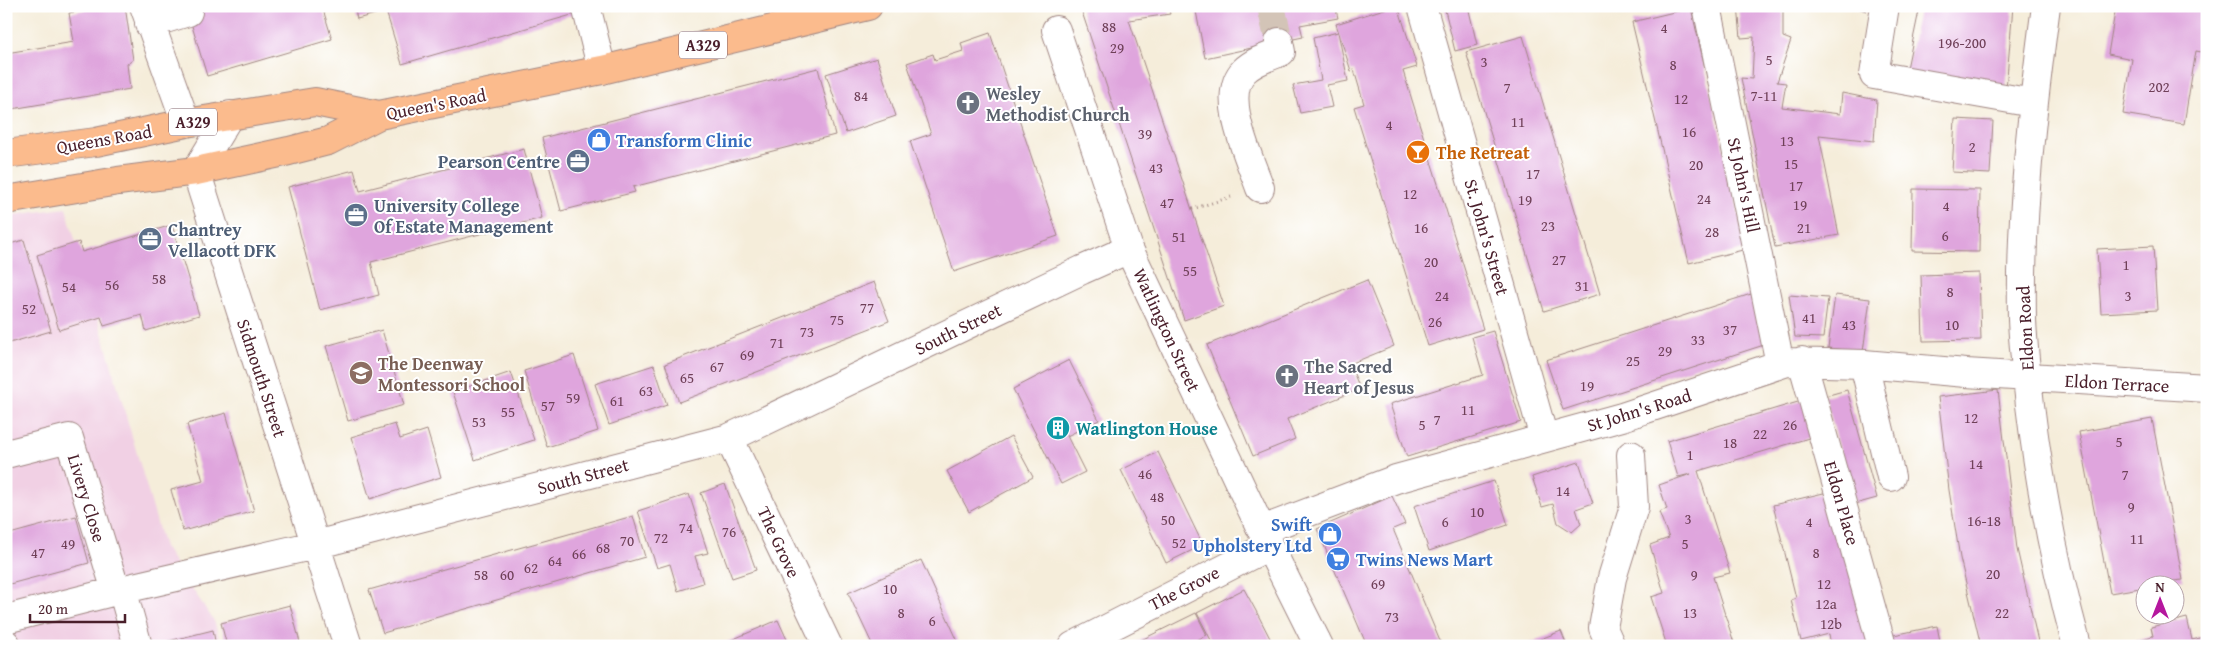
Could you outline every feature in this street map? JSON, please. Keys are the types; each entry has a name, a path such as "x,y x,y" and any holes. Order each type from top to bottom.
{"main road":[{"name":"Queen's Road","path":"6,200 118,181 196,171 328,141 378,116 602,70 868,6"},
{"name":"Queens Road","path":"6,154 96,142 186,123 315,102 378,116"}],"street":[{"path":"586,6 602,70"},
{"name":"St. John's Street","path":"1422,6 1544,438"},
{"name":"St John's Hill","path":"1707,6 1791,362"},
{"path":"1885,6 1874,76 2033,103"},
{"name":"Eldon Road","path":"2046,6 2033,103 2022,262 2022,321 2038,476 2055,562 2077,646"},
{"path":"186,123 146,15 188,12"},
{"name":"Watlington Street","path":"1056,30 1129,249 1265,538 1319,646"},
{"path":"1260,188 1237,119 1234,93 1237,82 1249,66 1281,52 1279,42"},
{"path":"196,171 230,116"},
{"name":"Sidmouth Street","path":"196,171 348,646"},
{"name":"South Street","path":"6,619 119,590 315,545 729,438 1129,249"},
{"name":"St John's Road","path":"1265,538 1406,476 1622,417 1791,362 1864,364 2027,378"},
{"name":"Eldon Place","path":"1791,362 1882,646"},
{"path":"1864,364 1891,477"},
{"name":"Eldon Terrace","path":"2027,378 2207,388"},
{"name":"Livery Close","path":"6,454 69,438 119,590"},
{"name":"The Grove","path":"729,438 828,646"},
{"path":"1611,646 1604,628 1612,578 1634,507 1631,455"},
{"name":"The Grove","path":"1073,646 1265,538"},
{"path":"119,590 138,646"}],"path":[{"path":"1192,209 1260,188"}],"shaded area":[{"path":"66,208 164,547 214,621 222,646 6,646 6,216"}],"building":[{"path":"103,6 125,6 133,60 127,64 130,89 6,110 6,53 74,42 69,13"},
{"path":"186,6 322,6 332,39 207,76"},
{"path":"354,6 580,6 582,12 402,64 386,11 357,19"},
{"path":"1080,6 1168,6 1170,14 1129,20 1224,306 1184,320"},
{"path":"1195,6 1351,7 1336,10 1338,18 1300,25 1303,37 1205,58"},
{"path":"1398,6 1417,67 1403,71 1483,329 1428,346 1354,107 1364,104 1354,70 1351,71 1336,24"},
{"path":"1444,6 1468,6 1477,45 1455,51"},
{"path":"1738,6 1783,6 1783,37 1791,40 1777,82 1786,83 1782,107 1840,114 1842,93 1877,100 1874,141 1819,135 1839,235 1775,247 1741,78 1752,79 1754,37 1741,38"},
{"path":"1852,6 1867,6 1866,11"},
{"path":"1920,6 2013,6 2006,89 1905,78"},
{"path":"2116,6 2207,6 2207,53 2196,51 2184,124 2123,114 2132,59 2108,54"},
{"path":"1691,8 1747,249 1689,263 1632,22"},
{"path":"1338,32 1348,81 1327,85 1332,107 1300,113 1293,85 1321,80 1313,38"},
{"path":"990,33 1058,236 954,272 910,141 931,134 907,63 933,54 935,60 963,51 961,43"},
{"path":"1523,36 1600,294 1544,311 1466,52"},
{"path":"877,58 896,116 846,133 826,74"},
{"path":"818,68 835,135 633,187 635,192 561,211 542,138"},
{"path":"1955,119 1993,121 1990,174 1952,172"},
{"path":"524,149 542,218 371,262 379,295 320,310 288,187 354,170 360,191"},
{"path":"1913,189 1980,190 1979,252 1912,251"},
{"path":"172,225 199,315 146,331 142,315 104,326 101,317 59,330 37,255 79,242 82,252"},
{"path":"24,240 51,331 6,344 6,245"},
{"path":"2153,246 2157,310 2101,313 2097,249"},
{"path":"1979,273 1981,340 1923,341 1921,275"},
{"name":"The Sacred Heart of Jesus","path":"1367,280 1394,346 1350,364 1360,389 1287,419 1295,439 1253,456 1207,345"},
{"path":"874,282 889,321 679,402 665,364"},
{"path":"1751,294 1767,344 1563,410 1546,360"},
{"path":"1789,295 1828,298 1823,338 1795,337"},
{"path":"1835,295 1870,299 1863,352 1828,348"},
{"path":"382,330 404,405 348,421 326,346"},
{"path":"1493,331 1521,422 1407,457 1390,404 1483,375 1472,337"},
{"path":"574,355 598,431 547,447 524,371"},
{"name":"Watlington House","path":"1069,360 1099,420 1067,436 1085,472 1061,484 1013,389"},
{"path":"654,365 667,405 609,425 595,384"},
{"path":"511,372 534,440 475,460 453,392"},
{"path":"1847,390 1877,498 1855,504 1825,396"},
{"path":"1998,390 2017,549 2039,646 1981,646 1960,558 1949,490 1938,397"},
{"path":"1808,399 1819,435 1698,471 1730,573 1713,577 1735,646 1667,646 1651,597 1664,593 1650,545 1669,538 1659,512 1667,509 1659,485 1691,474 1678,477 1667,441"},
{"path":"226,413 254,511 183,531 171,490 203,481 187,424"},
{"path":"2152,419 2182,574 2136,574 2136,589 2110,593 2079,432"},
{"path":"395,424 400,439 427,430 441,477 370,499 351,437"},
{"path":"1011,436 1033,477 969,512 947,471"},
{"path":"1158,452 1203,545 1166,563 1121,470"},
{"path":"1579,462 1593,503 1576,509 1581,524 1572,532 1558,523 1553,504 1542,507 1532,477"},
{"path":"1494,481 1508,525 1429,551 1414,506"},
{"path":"725,484 756,570 732,578 701,493"},
{"path":"1832,491 1870,646 1831,646 1829,634 1801,641 1791,600 1796,598 1773,505"},
{"path":"689,494 708,553 695,556 703,583 678,591 670,564 657,568 638,511"},
{"path":"1392,496 1405,524 1393,529 1442,646 1367,646 1317,529"},
{"path":"76,516 89,563 6,585 6,535"},
{"path":"633,516 645,557 383,633 369,590"},
{"path":"921,560 960,646 873,646 848,593"},
{"path":"1244,589 1274,646 1214,646 1197,613"},
{"path":"290,605 301,646 227,646 221,623"},
{"path":"1196,613 1207,635 1185,646 1129,646"},
{"path":"2186,618 2192,640 2204,637 2207,646 2118,646 2153,636 2151,627 2163,624 2186,624"},
{"path":"778,620 790,646 723,646 722,644"},
{"path":"1937,626 1941,646 1891,646 1889,636"},
{"path":"213,630 216,646 153,646 153,645"},
{"path":"1561,631 1567,646 1523,646"},
{"path":"123,639 125,646 99,646 99,645"}],"tunnel":[{"path":"1271,6 1279,42"}],"place":[{"name":"Wesley Methodist Church","path":"968,103"},
{"name":"Transform Clinic","path":"599,140"},
{"name":"The Retreat","path":"1418,152"},
{"name":"Pearson Centre","path":"578,161"},
{"name":"University College Of Estate Management","path":"356,215"},
{"name":"Chantrey Vellacott DFK","path":"150,239"},
{"name":"The Deenway Montessori School","path":"361,373"},
{"name":"The Sacred Heart of Jesus","path":"1287,376"},
{"name":"Watlington House","path":"1058,428"},
{"name":"Swift Upholstery Ltd","path":"1330,534"},
{"name":"Twins News Mart","path":"1338,559"}]}
